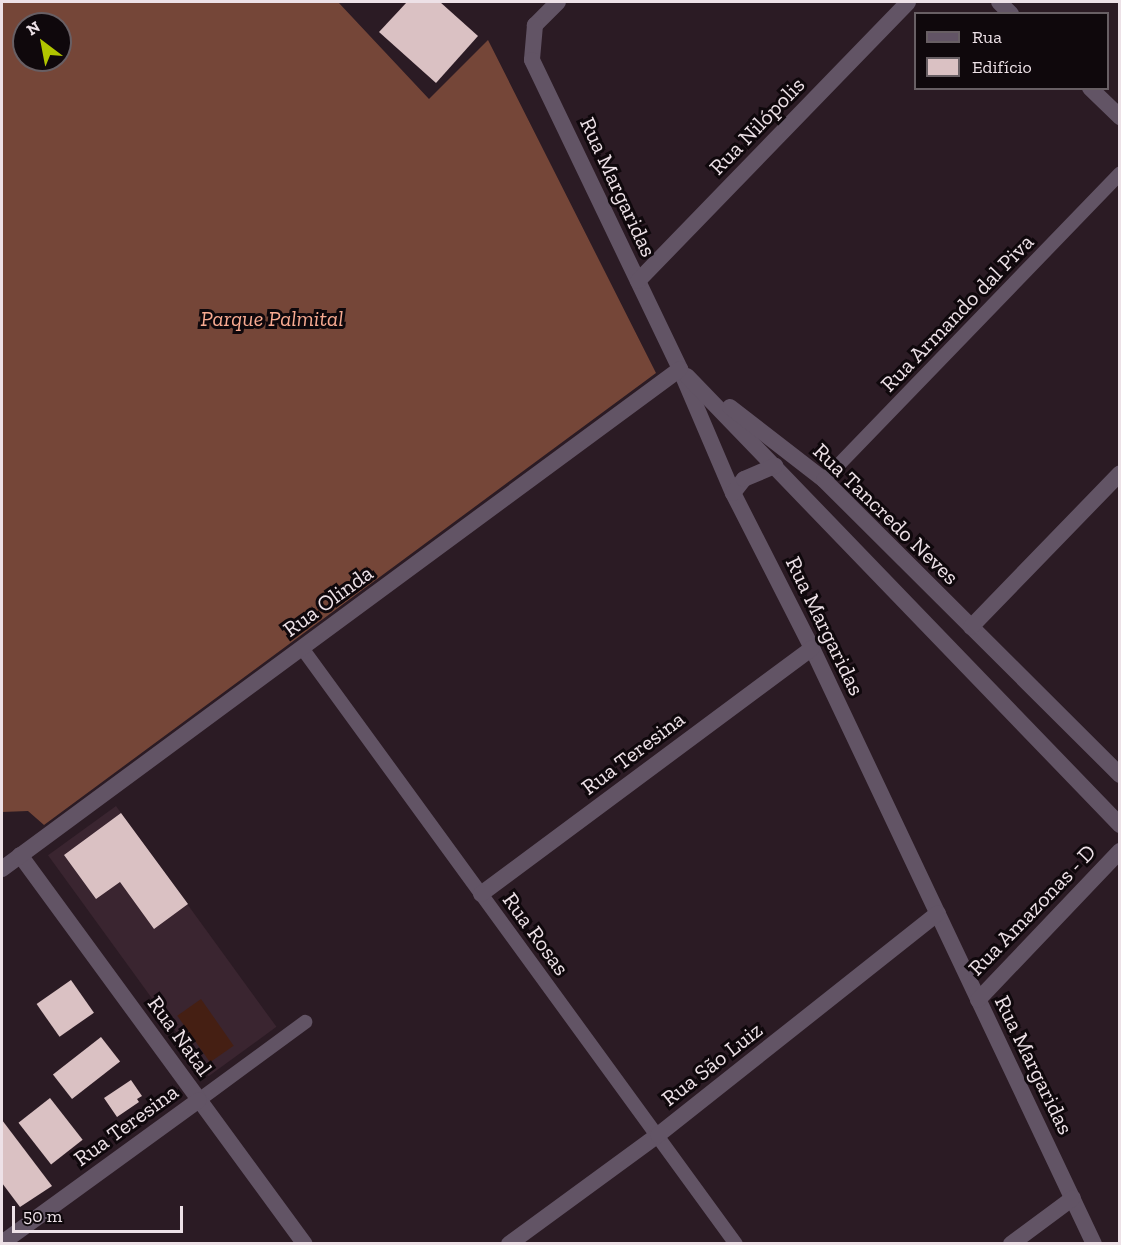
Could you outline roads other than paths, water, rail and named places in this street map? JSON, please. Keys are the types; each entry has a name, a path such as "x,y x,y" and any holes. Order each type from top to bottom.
{"street":[{"name":"Rua Margaridas","path":"558,2 535,25 532,60 680,369 733,493 812,648 1094,1244"},
{"name":"Rua Nilópolis","path":"638,281 908,2"},
{"path":"1092,90 1119,117"},
{"name":"Rua Tancredo Neves","path":"680,369 824,480 1119,775"},
{"name":"Rua Tancredo Neves","path":"680,369 1119,825"},
{"name":"Rua Olinda","path":"2,869 680,369"},
{"name":"Rua Tancredo Neves","path":"733,493 744,479 775,466"},
{"path":"971,627 1119,473"},
{"name":"Rua Teresina","path":"481,894 812,648"},
{"name":"Rua Amazonas - D","path":"978,1000 1119,851"},
{"name":"Rua Natal","path":"20,855 304,1244"},
{"name":"Rua São Luiz","path":"509,1244 658,1135 938,913"},
{"name":"Rua Teresina","path":"2,1243 199,1100"},
{"path":"1011,1244 1073,1198"}],"lane":[{"name":"Rua Armando dal Piva","path":"824,480 1119,174"},
{"name":"Rua Rosas","path":"302,648 736,1244"},
{"name":"Rua Teresina","path":"199,1100 305,1022"}],"park label":[{"name":"Parque Palmital","path":"272,319"}]}
